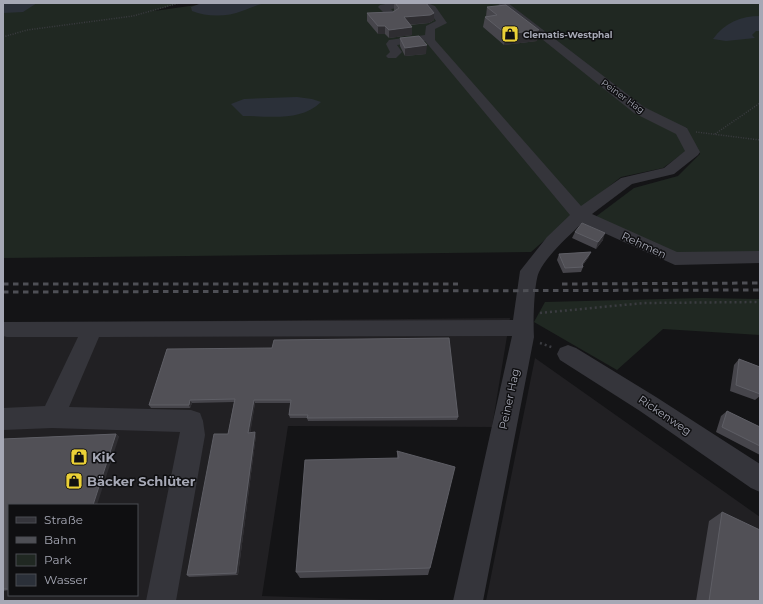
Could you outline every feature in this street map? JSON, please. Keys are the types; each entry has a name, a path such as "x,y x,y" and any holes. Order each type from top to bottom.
{"street":[{"path":"418,3 432,8 442,23 434,25 430,33 430,41 440,55 580,215"},
{"name":"Peiner Hag","path":"468,601 523,327 529,271 553,242 580,215 627,181 669,171 693,152 682,131 639,110 502,3"},
{"path":"392,15 383,7 406,4 415,18 430,33"},
{"path":"392,56 396,52 388,38 430,33"},
{"name":"Rehmen","path":"580,215 675,259 760,258"},
{"path":"7,329 523,327"},
{"path":"52,417 92,328"},
{"name":"Rickenweg","path":"568,354 648,404 760,479"},
{"path":"3,418 52,417 192,421 193,435 161,601"}],"path":[{"path":"3,37 27,30 134,16 180,3"},
{"path":"714,134 760,103"},
{"path":"682,131 760,140"},
{"path":"523,327 644,303 760,302"},
{"path":"523,327 568,354"}],"shaded area":[{"path":"510,318 492,427 288,426 262,596 412,601 3,601 3,323"},
{"path":"535,358 760,517 760,601 486,601"}],"green space":[{"path":"3,3 179,3 154,11 211,3 760,3 760,252 678,255 594,218 634,188 678,176 700,154 686,127 686,151 663,168 621,177 578,211 531,252 3,258"},
{"path":"702,298 760,299 760,335 663,329 617,370 534,322 545,302"}],"water":[{"path":"3,3 37,3 23,12 3,13"},
{"path":"202,3 267,3 236,13 224,15 210,15 192,11 191,7"},
{"path":"760,16 760,31 756,31 752,35 755,38 726,41 713,39 722,29 740,19"},
{"path":"297,97 321,102 304,113 274,117 243,116 231,104 244,99"}],"building":[{"path":"395,3 426,3 434,13 430,15 404,17 412,27 389,30 385,26 378,26 367,13 393,12 399,8"},
{"path":"506,5 539,30 506,34 485,17 497,15 487,7"},
{"path":"419,36 427,45 405,48 400,38"},
{"path":"582,223 605,233 598,242 575,232"},
{"path":"591,252 582,264 583,267 565,268 559,254"},
{"path":"449,338 458,417 307,418 308,415 289,415 291,400 254,400 248,433 255,432 236,573 187,575 214,434 228,434 235,399 190,400 189,405 149,405 167,349 272,348 274,340"},
{"path":"739,359 760,367 760,394 736,385"},
{"path":"727,411 760,427 760,446 722,427"},
{"path":"116,434 93,504 8,504 8,589 3,589 3,439"},
{"path":"397,451 455,467 430,568 296,572 305,460 399,458"},
{"path":"722,512 760,530 760,601 709,601"}],"railway":[{"path":"562,284 760,283"},
{"path":"3,284 458,284"},
{"path":"3,292 760,290"}],"place":[{"name":"Clematis-Westphal","path":"510,34"},
{"name":"KiK","path":"79,457"},
{"name":"Bäcker Schlüter","path":"74,481"}]}
